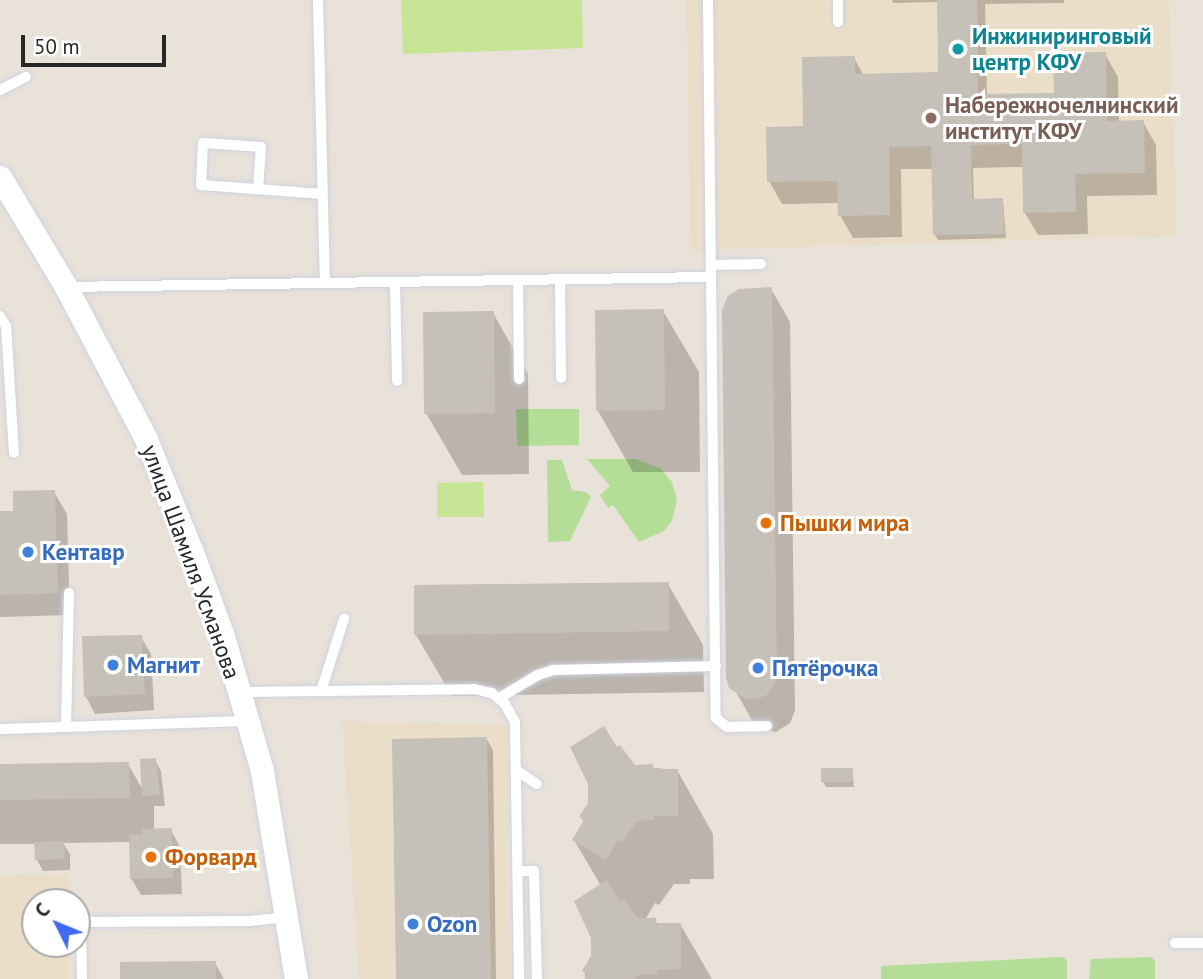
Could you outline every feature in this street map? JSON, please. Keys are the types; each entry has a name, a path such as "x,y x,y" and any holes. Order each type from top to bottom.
{"street":[{"name":"улица Шамиля Усманова","path":"0,177 66,287 145,437 196,563 262,771 288,917 296,979"}],"lane":[{"path":"318,0 325,283"},
{"path":"708,0 718,722 727,727 767,726"},
{"path":"838,0 838,22"},
{"path":"0,90 26,76"},
{"path":"258,189 261,147 203,143 201,185 323,194"},
{"path":"711,265 761,264"},
{"path":"66,287 711,277"},
{"path":"518,280 519,379"},
{"path":"560,280 561,378"},
{"path":"395,282 397,381"},
{"path":"0,316 6,326 14,453"},
{"path":"66,727 69,593"},
{"path":"321,691 344,619"},
{"path":"499,698 553,670 716,666"},
{"path":"239,692 474,689 499,698 516,722 519,979"},
{"path":"0,729 247,721"},
{"path":"516,769 537,784"},
{"path":"517,871 534,871 537,979"},
{"path":"82,979 81,922 288,917"},
{"path":"1175,943 1203,943"}],"shaded area":[{"name":"Набережночелнинский институт КФУ","path":"686,0 1169,0 1177,236 691,250"},
{"path":"342,721 507,725 509,979 359,979"},
{"path":"69,874 69,888 21,888 21,958 69,958 69,979 0,979 0,876"}],"green space":[{"path":"401,0 582,0 583,48 403,54"},
{"path":"516,409 579,409 579,445 517,446"},
{"path":"587,459 636,459 661,469 672,482 677,500 672,521 664,531 639,542 613,505 608,508 600,495 610,486"},
{"path":"547,460 562,460 572,490 586,492 591,497 570,541 548,542"},
{"path":"483,482 484,517 437,517 437,483"},
{"path":"1063,957 1067,961 1067,979 881,979 881,966"},
{"path":"1151,957 1155,961 1155,979 1089,979 1091,959"}],"building":[{"path":"937,0 977,0 978,94 1054,93 1053,53 1106,52 1107,121 1144,120 1145,173 1075,174 1076,212 1023,213 1022,144 971,145 972,199 1003,198 1004,234 933,235 931,146 889,147 890,215 838,216 837,181 767,182 766,127 803,126 802,57 855,56 855,74 938,72"},
{"path":"772,287 777,678 766,696 747,700 729,688 726,678 722,310 728,296 739,289"},
{"path":"664,309 665,410 596,411 595,310"},
{"path":"494,311 495,413 424,414 423,312"},
{"name":"Кентавр","path":"55,490 58,593 0,595 0,511 13,511 13,491"},
{"path":"669,582 669,631 414,635 414,585"},
{"name":"Магнит","path":"142,635 145,694 84,697 82,636"},
{"path":"604,726 617,747 620,745 635,765 653,764 653,769 678,769 678,816 654,816 654,820 637,821 622,842 618,840 606,860 572,840 584,820 579,817 588,803 588,784 570,747"},
{"path":"487,737 491,979 396,979 392,739"},
{"path":"156,758 160,795 142,796 140,759"},
{"path":"129,762 130,798 0,800 0,764"},
{"path":"821,768 853,768 852,782 821,782"},
{"name":"Форвард","path":"172,828 173,878 130,879 129,835 143,835 142,829"},
{"path":"64,841 65,859 35,860 34,842"},
{"path":"607,880 620,901 623,899 638,918 656,918 656,923 681,923 681,969 657,970 657,974 640,974 634,979 584,979 587,974 582,971 591,956 591,938 574,901"},
{"path":"216,961 216,979 120,979 120,962"}],"place":[{"name":"Инжиниринговый центр КФУ","path":"958,49"},
{"name":"Набережночелнинский институт КФУ","path":"931,118"},
{"name":"Пышки мира","path":"766,523"},
{"name":"Кентавр","path":"28,552"},
{"name":"Магнит","path":"113,665"},
{"name":"Пятёрочка","path":"758,668"},
{"name":"Форвард","path":"151,857"},
{"name":"Ozon","path":"413,924"}]}
